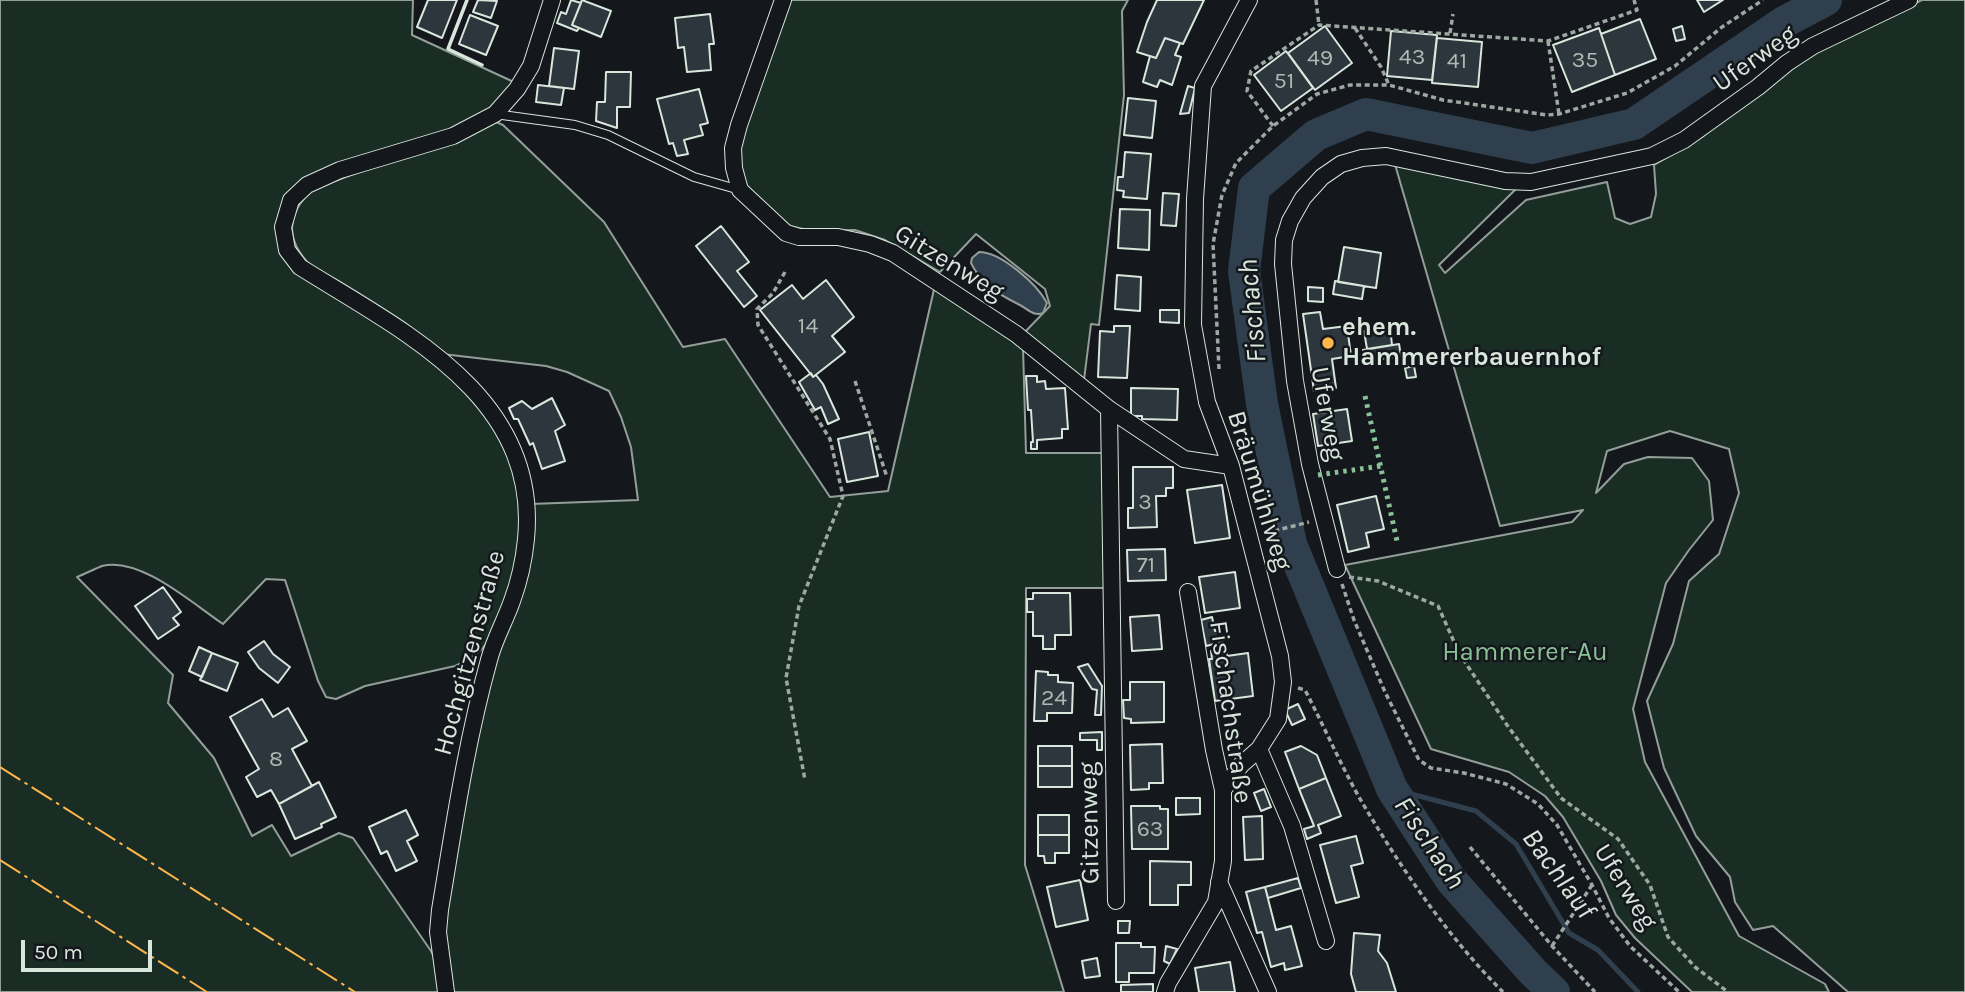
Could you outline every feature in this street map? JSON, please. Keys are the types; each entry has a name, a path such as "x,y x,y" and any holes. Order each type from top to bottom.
{"street":[{"path":"740,190 734,169 733,148 783,0"},
{"name":"Bräumühlweg","path":"1223,790 1241,765 1259,748 1278,719 1283,682 1280,656 1231,466 1207,402 1193,325 1195,199 1203,86 1249,0"},
{"name":"Uferweg","path":"1338,573 1310,464 1296,381 1283,264 1284,240 1290,221 1303,198 1322,177 1341,164 1362,158 1386,156 1505,181 1531,182 1652,156 1684,140 1813,46 1909,0"},
{"name":"Hochgitzenstraße","path":"446,992 439,941 440,911 465,758 478,701 490,655 513,599 521,568 527,508 519,468 511,443 498,421 459,373 432,351 300,267 287,250 283,227 291,201 307,185 367,160 453,136 495,114 517,89 531,66 548,1"},
{"name":"Gitzenweg","path":"740,190 786,233 799,237 838,237 870,244 893,253 1016,334 1109,409 1184,459 1231,466"},
{"name":"Gitzenweg","path":"1109,409 1115,901"},
{"name":"Fischachstraße","path":"1166,992 1168,983 1216,902 1223,861 1223,790 1188,593"},
{"path":"1259,748 1292,826 1326,941"},
{"path":"1219,882 1268,992"}],"lane":[{"path":"495,114 575,125 608,135 694,177 740,190"}],"path":[{"path":"1316,0 1319,25"},
{"path":"1273,126 1247,91 1251,71 1319,25 1548,41 1637,10 1634,0"},
{"path":"1450,34 1453,14"},
{"path":"1355,28 1390,85"},
{"path":"1548,41 1559,114"},
{"path":"785,272 773,293 757,309 758,325 830,439 843,496 799,606 786,678 805,780"},
{"path":"855,381 887,477"},
{"path":"1255,536 1319,519"},
{"path":"1338,573 1378,581 1438,606 1459,653 1507,725 1562,798 1618,839 1650,885 1668,937 1695,967 1728,992"},
{"name":"Uferweg","path":"1338,573 1369,656 1419,760 1432,768 1506,784 1538,804 1557,825 1609,918 1630,946 1679,992"},
{"path":"1283,682 1305,690 1362,802 1406,870 1446,928 1482,972 1503,992"},
{"path":"1471,847 1552,946 1595,992"},
{"path":"1552,946 1592,885"}],"green space":[{"path":"0,0 413,0 412,35 516,83 477,121 292,198 284,247 439,362 498,427 521,488 520,547 508,595 489,640 482,649 455,666 365,686 336,699 326,697 318,681 285,580 266,579 223,624 166,584 133,568 102,566 77,577 173,675 168,703 214,758 252,836 272,825 291,856 339,833 353,838 431,951 437,963 442,992 0,992"},
{"path":"788,0 1128,0 1122,11 1124,95 1099,325 1091,324 1084,380 1023,334 1050,306 1045,289 976,234 940,272 885,240 855,230 811,231 787,225 750,193 741,179 739,138"},
{"name":"Hammerer-Au","path":"1922,0 1965,0 1965,992 1848,992 1773,926 1753,930 1735,902 1730,877 1696,836 1664,768 1647,701 1673,644 1689,581 1719,554 1739,493 1729,449 1670,431 1607,451 1596,493 1624,464 1648,457 1692,458 1709,481 1713,520 1666,583 1633,709 1645,762 1739,936 1825,984 1829,992 1692,992 1635,938 1616,915 1601,881 1563,817 1545,796 1509,772 1431,749 1345,565 1572,522 1583,510 1500,526 1394,161 1518,187 1439,265 1445,273 1526,200 1607,182 1615,218 1630,224 1651,217 1656,194 1654,165 1702,137 1777,76 1827,45"},
{"path":"496,122 503,125 604,222 683,347 725,339 830,497 888,491 935,285 1023,347 1026,453 1105,453 1105,588 1026,588 1025,865 1064,992 450,992 442,940 468,759 531,504 638,500 631,447 609,391 567,372 546,366 442,354 311,266 297,247 292,227 298,208 313,189"}],"water":[{"path":"979,252 998,257 1027,279 1047,303 1043,313 1030,312 985,283 971,263 972,258"}],"building":[{"path":"428,0 457,0 442,38 417,27"},
{"path":"478,0 497,1 491,18 473,12"},
{"path":"571,0 581,3 572,25 579,28 577,31 557,23 561,12 566,14"},
{"path":"582,0 611,11 601,37 572,25"},
{"path":"1157,0 1204,0 1183,44 1165,38 1156,58 1137,52"},
{"path":"1697,0 1723,0 1704,12"},
{"path":"710,14 714,44 709,44 711,70 687,72 684,47 678,48 675,18"},
{"path":"470,15 498,26 486,55 459,44"},
{"path":"1640,19 1656,59 1615,75 1601,34"},
{"path":"1325,26 1352,63 1315,90 1288,53"},
{"path":"1682,26 1685,39 1676,41 1673,29"},
{"path":"1599,28 1615,75 1572,92 1553,45"},
{"path":"1391,31 1437,35 1432,80 1387,76"},
{"path":"1165,38 1180,43 1175,55 1181,57 1172,85 1160,80 1157,87 1143,82 1150,56 1156,58"},
{"path":"1437,38 1482,42 1478,87 1432,83"},
{"path":"554,48 579,51 574,89 549,86"},
{"path":"1286,51 1313,88 1281,111 1254,75"},
{"path":"606,72 631,72 630,107 617,107 617,128 596,121 597,102 605,102"},
{"path":"538,85 564,88 561,105 536,102"},
{"path":"1188,86 1195,88 1189,113 1180,114"},
{"path":"699,89 708,123 700,125 703,135 684,140 688,154 677,156 673,143 669,144 657,99"},
{"path":"1128,98 1156,101 1152,138 1124,135"},
{"path":"1125,152 1151,154 1147,199 1123,197 1124,191 1117,190 1118,177 1123,177"},
{"path":"1163,193 1179,194 1176,226 1161,225"},
{"path":"1120,209 1150,210 1149,250 1118,248"},
{"path":"721,226 749,262 737,271 757,296 744,307 696,246"},
{"path":"1344,247 1381,253 1376,288 1338,282"},
{"path":"1117,275 1141,277 1140,311 1115,309"},
{"path":"826,280 854,317 832,336 845,352 813,377 760,310 792,285 803,299"},
{"path":"1335,281 1364,286 1362,299 1333,294"},
{"path":"1308,287 1323,288 1323,302 1308,301"},
{"path":"1160,310 1179,310 1179,323 1160,322"},
{"name":"ehem. Hammererbauernhof","path":"1320,312 1323,329 1347,326 1351,356 1332,359 1336,388 1314,391 1303,314"},
{"path":"1114,326 1130,326 1127,378 1098,377 1100,331 1114,332"},
{"path":"1390,327 1392,345 1367,349 1364,331"},
{"path":"1399,344 1401,356 1365,362 1363,350"},
{"path":"1414,366 1416,377 1407,378 1405,368"},
{"path":"811,373 823,384 839,419 828,424 821,407 815,410 799,382"},
{"path":"1026,376 1037,376 1037,382 1045,381 1046,389 1065,388 1068,429 1062,429 1062,438 1037,440 1037,449 1031,449 1031,410 1028,410"},
{"path":"1131,388 1178,389 1177,420 1131,416"},
{"path":"552,398 565,425 555,431 565,461 542,469 533,443 530,445 518,419 514,419 509,408 522,401 532,409"},
{"path":"1347,409 1352,441 1318,446 1313,414"},
{"path":"869,432 878,476 847,482 838,439"},
{"path":"1133,467 1173,467 1173,488 1166,488 1166,496 1156,496 1157,527 1128,528 1128,508 1133,508"},
{"path":"1222,485 1230,538 1195,543 1187,490"},
{"path":"1376,496 1384,529 1366,533 1369,547 1348,552 1337,505"},
{"path":"1165,549 1166,580 1128,581 1127,550"},
{"path":"1235,572 1240,608 1205,613 1199,577"},
{"path":"163,587 181,612 173,618 179,625 158,639 135,606"},
{"path":"1033,593 1070,593 1071,635 1055,635 1055,649 1043,649 1043,636 1033,636 1033,612 1027,612 1027,599 1033,599"},
{"path":"1159,615 1162,649 1132,651 1130,617"},
{"path":"1212,617 1215,631 1221,630 1223,642 1206,646 1201,620"},
{"path":"264,641 273,654 290,667 278,683 259,668 248,652"},
{"path":"199,647 212,653 202,677 189,671"},
{"path":"1226,649 1227,656 1248,653 1253,696 1215,701 1209,659 1212,659 1211,651"},
{"path":"212,653 238,663 227,691 200,680"},
{"path":"1088,664 1102,686 1101,715 1095,715 1097,690 1092,689 1078,667"},
{"path":"1036,671 1058,675 1058,682 1073,683 1072,713 1047,713 1047,721 1034,721"},
{"path":"1130,682 1164,682 1164,722 1131,723 1131,719 1124,718 1123,700 1130,700"},
{"path":"262,699 273,717 288,708 307,741 292,749 312,786 279,804 271,790 257,797 246,777 259,769 230,717"},
{"path":"1298,704 1305,719 1292,725 1285,710"},
{"path":"1102,732 1102,750 1097,750 1097,740 1080,740 1080,733"},
{"path":"1162,744 1163,783 1149,783 1149,789 1131,790 1130,745"},
{"path":"1038,746 1072,746 1072,766 1038,766"},
{"path":"1301,746 1317,755 1326,778 1299,789 1285,752"},
{"path":"1038,766 1072,766 1072,787 1038,787"},
{"path":"1326,778 1341,816 1318,825 1321,833 1307,839 1304,829 1314,826 1299,789"},
{"path":"319,782 336,817 321,824 322,827 295,839 279,804"},
{"path":"1264,789 1271,807 1261,811 1254,793"},
{"path":"1176,798 1200,798 1200,814 1176,815"},
{"path":"1131,806 1160,806 1160,809 1168,809 1168,849 1132,849"},
{"path":"406,810 418,835 407,841 417,861 396,871 387,851 381,854 369,827"},
{"path":"1038,815 1069,815 1069,835 1038,835"},
{"path":"1262,816 1263,859 1245,860 1243,817"},
{"path":"1038,835 1069,835 1069,853 1055,853 1055,863 1045,863 1044,856 1038,856"},
{"path":"1356,836 1363,863 1351,866 1359,897 1336,903 1320,845"},
{"path":"1150,861 1191,862 1191,885 1178,885 1178,905 1150,905"},
{"path":"1298,878 1301,888 1268,898 1265,887"},
{"path":"1080,880 1088,920 1056,927 1047,887"},
{"path":"1265,887 1276,930 1291,926 1302,966 1285,970 1284,963 1271,967 1262,932 1257,933 1246,892"},
{"path":"1118,921 1130,921 1129,933 1118,933"},
{"path":"1354,933 1380,935 1378,951 1387,963 1396,992 1356,992 1351,974"},
{"path":"1116,943 1141,943 1141,947 1155,947 1154,973 1129,973 1129,982 1116,982"},
{"path":"1166,946 1177,949 1170,964 1164,961"},
{"path":"1097,958 1100,976 1085,978 1082,961"},
{"path":"1230,962 1235,992 1199,992 1195,968"},
{"path":"1153,984 1153,992 1121,992 1121,985"}],"waterway":[{"name":"Fischach","path":"1554,992 1451,880 1392,789 1291,544 1262,404 1244,271 1254,188 1316,135 1366,114 1532,148 1634,124 1784,22 1826,0"},
{"name":"Bachlauf","path":"1392,789 1476,811 1516,844 1569,933 1598,950 1638,992"}],"hedge":[{"path":"1365,396 1397,541"},
{"path":"1318,475 1381,466"}],"wall":[{"path":"467,0 448,49 482,65"}],"power":[{"path":"0,767 355,992"},
{"path":"0,860 207,992"}],"place":[{"name":"ehem. Hammererbauernhof","path":"1328,343"}]}
